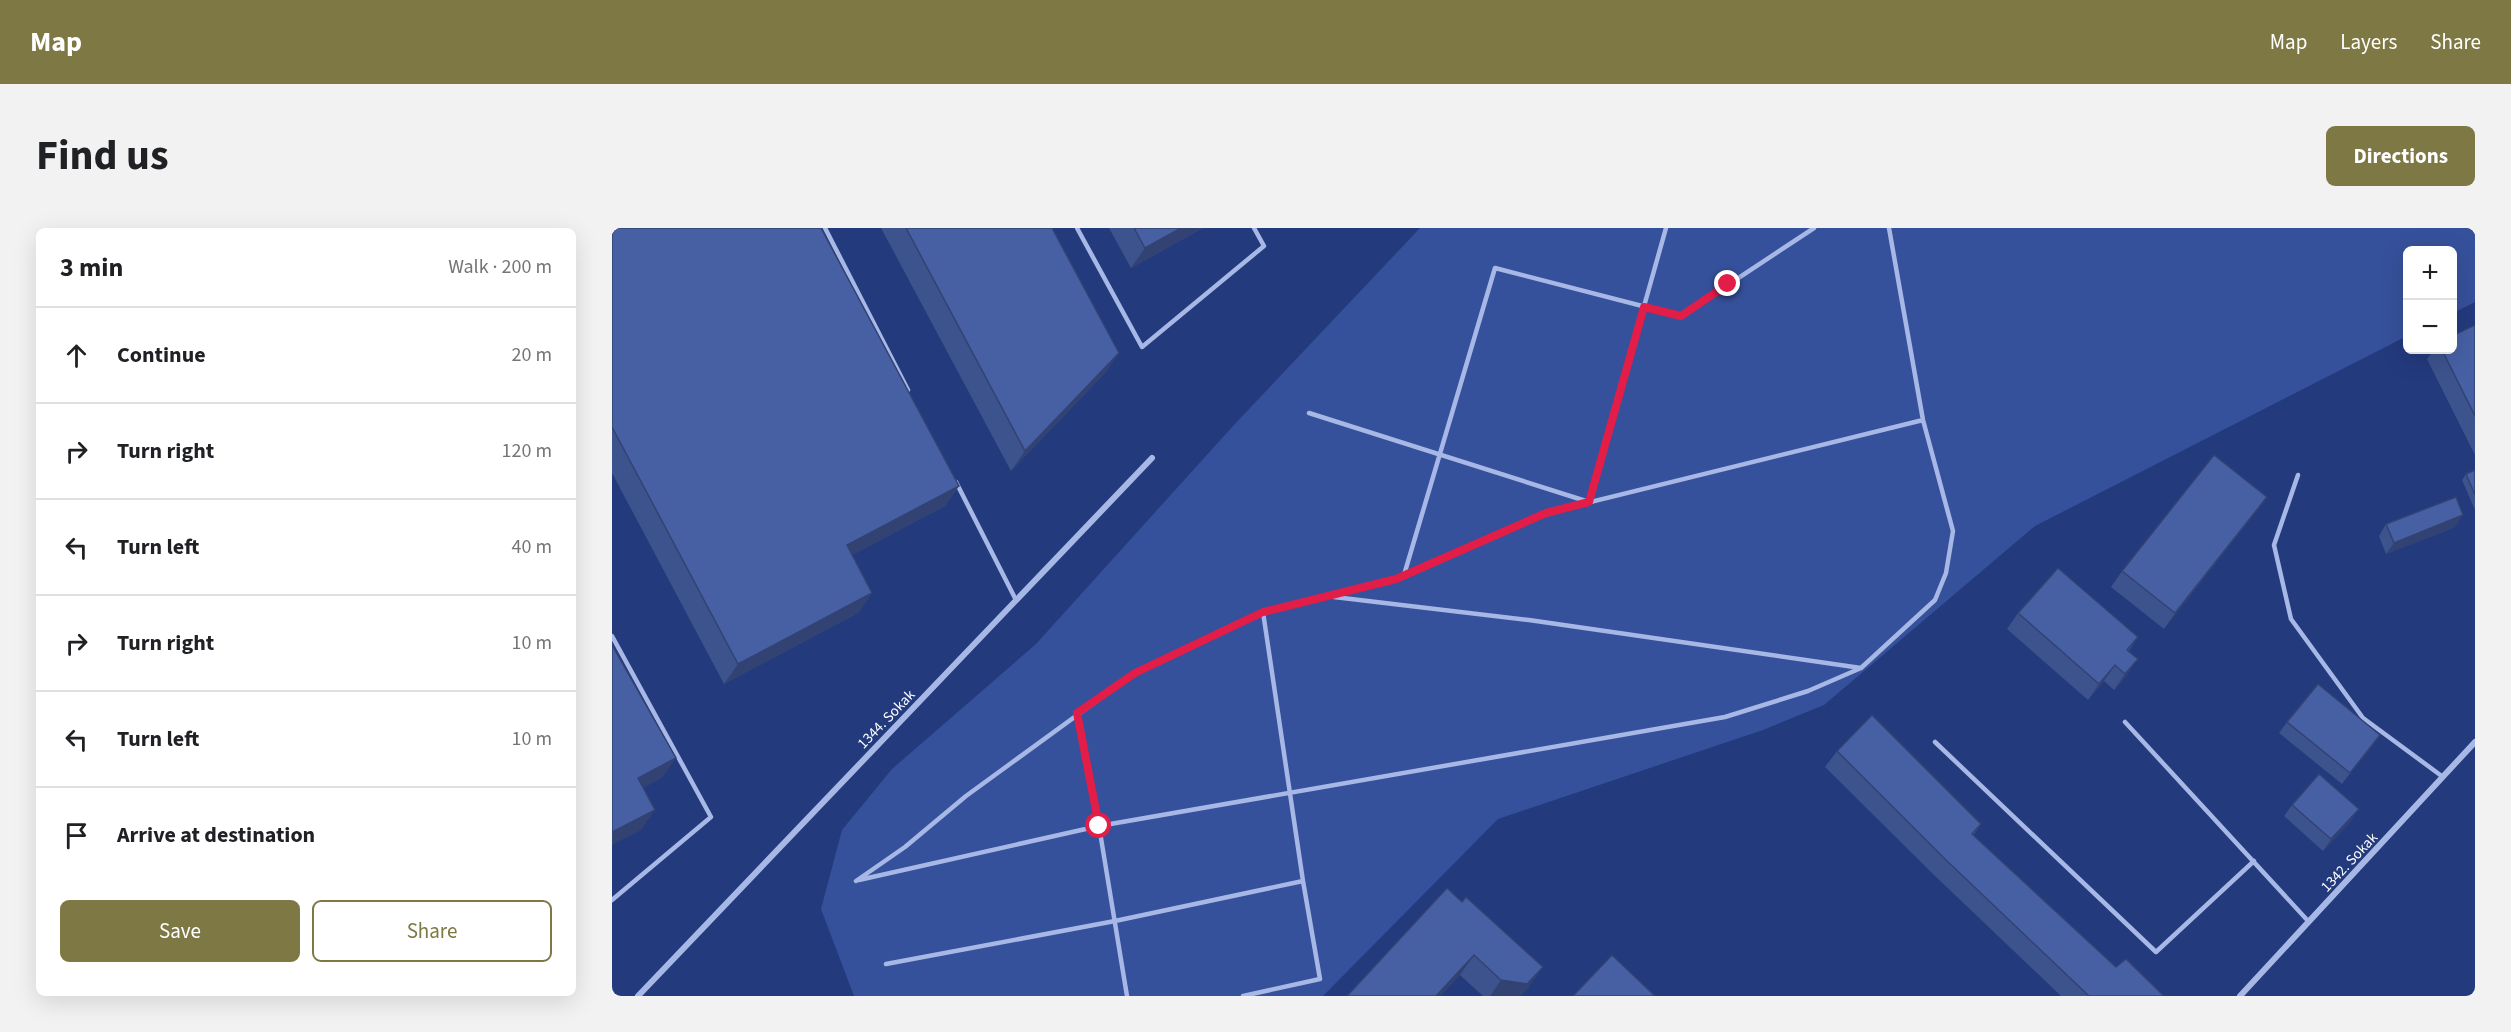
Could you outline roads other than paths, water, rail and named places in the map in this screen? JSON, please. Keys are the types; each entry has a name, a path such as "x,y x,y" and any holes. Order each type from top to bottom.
{"street":[{"name":"1344. Sokak","path":"638,996 1152,458"},
{"name":"1342. Sokak","path":"2240,996 2475,742"}],"lane":[{"path":"825,228 912,398"},
{"path":"1077,228 1142,347 1264,246 1254,228"},
{"path":"1589,502 1666,228"},
{"path":"1404,575 1495,268 1681,316 1814,228"},
{"path":"1889,228 1923,420 1953,531 1946,573 1935,600 1861,668 1808,691 1725,717 1099,826 856,881 906,847 966,796 1135,673 1263,612 1332,596 1404,575 1546,513 1923,420"},
{"path":"1309,413 1589,502"},
{"path":"950,472 1016,600"},
{"path":"2298,475 2274,545 2291,619 2363,718 2443,777"},
{"path":"1332,596 1529,620 1861,668"},
{"path":"1243,996 1320,979 1263,612"},
{"path":"612,636 711,817 612,900"},
{"path":"1077,713 1099,826 1127,996"},
{"path":"2125,722 2309,922"},
{"path":"1935,742 2156,952 2254,861"},
{"path":"886,964 1115,921 1303,881"}]}
